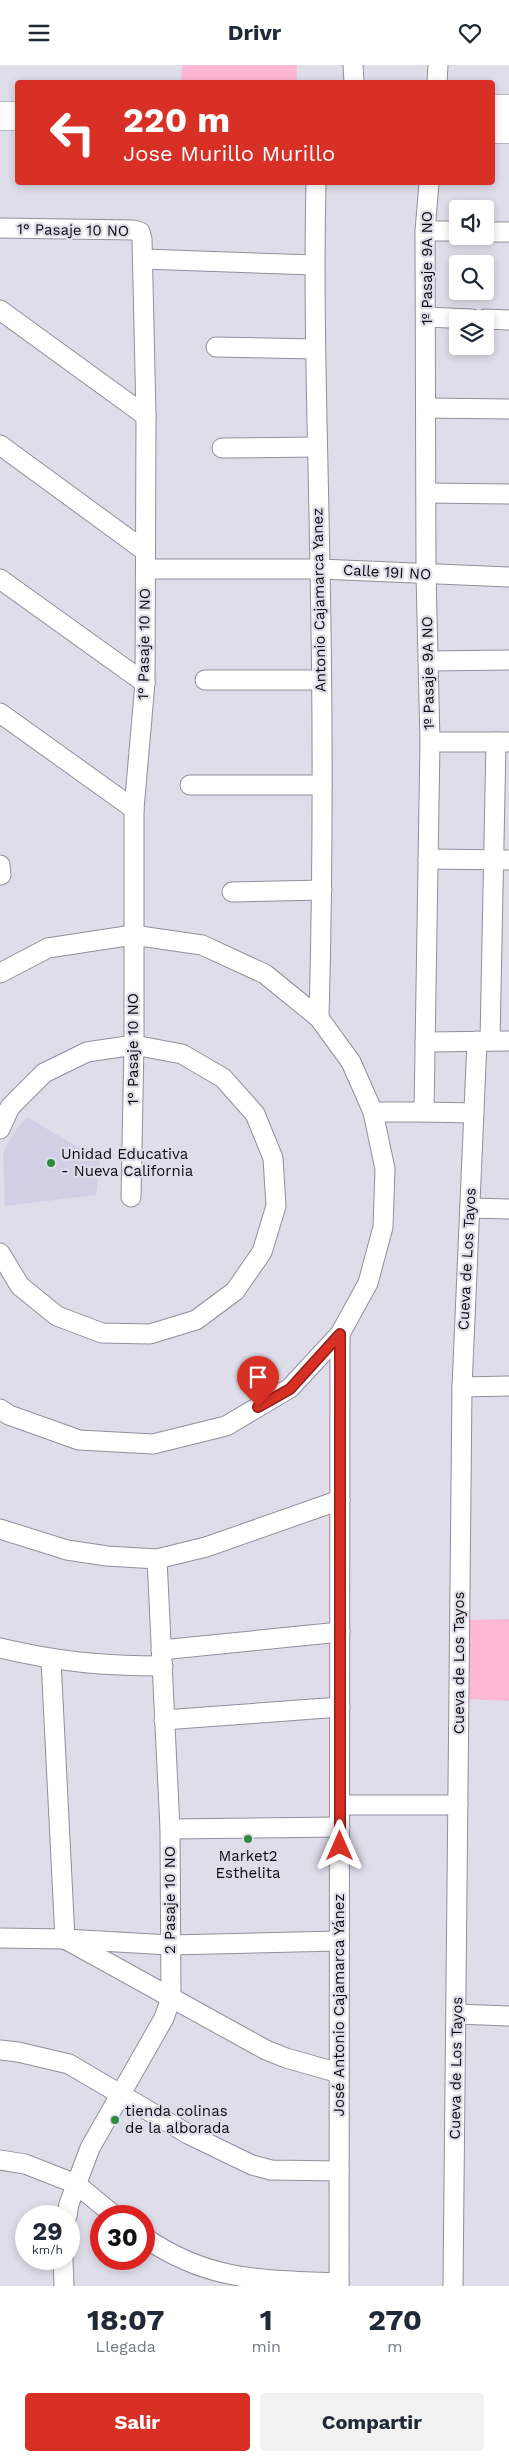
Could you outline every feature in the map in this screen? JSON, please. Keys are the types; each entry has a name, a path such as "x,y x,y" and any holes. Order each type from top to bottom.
{"street":[{"path":"353,65 354,80"},
{"path":"437,80 438,65"},
{"path":"0,97 15,98"},
{"path":"495,109 509,109"},
{"path":"0,116 15,116"},
{"path":"495,129 509,129"},
{"name":"Antonio Cajamarca Yanez","path":"316,185 314,265 322,785 322,890 318,1018"},
{"name":"1º Pasaje 9A NO","path":"424,1112 430,742 426,574 425,231 428,185"},
{"name":"1° Pasaje 10 NO","path":"0,228 133,230 140,232 142,239 146,416 144,683 134,809 134,1045 130,1197"},
{"path":"425,231 449,231"},
{"path":"494,232 509,232"},
{"path":"143,259 314,265"},
{"path":"0,310 146,416"},
{"path":"426,317 449,318"},
{"path":"494,319 509,320"},
{"path":"216,347 315,349"},
{"path":"426,408 509,409"},
{"path":"0,445 145,560"},
{"path":"222,447 316,447"},
{"path":"426,493 509,493"},
{"name":"Calle 19I NO","path":"145,560 509,577"},
{"path":"0,579 144,683"},
{"path":"428,661 509,660"},
{"path":"205,679 321,680"},
{"path":"0,713 134,809"},
{"path":"430,742 502,742"},
{"name":"Cueva de Los Tayos","path":"453,2286 462,1387 474,1113 492,1041 502,860 502,742"},
{"path":"190,785 322,785"},
{"path":"428,859 502,860"},
{"path":"232,892 322,890"},
{"path":"0,973 48,948 133,935 202,945 265,974 318,1018 351,1062 373,1112 385,1169 383,1227 368,1283 340,1334 290,1389 226,1426 153,1443 79,1440 9,1415 0,1409"},
{"path":"425,1042 492,1041"},
{"path":"0,1129 10,1107 44,1073 87,1052 134,1045 182,1054 223,1078 255,1114 273,1158 276,1206 262,1252 235,1291 196,1320 150,1334 102,1333 57,1316 20,1286 0,1253"},
{"path":"373,1112 474,1113"},
{"path":"470,1208 509,1209"},
{"name":"José Antonio Cajamarca Yánez","path":"339,2285 340,1334"},
{"path":"462,1387 509,1386"},
{"path":"0,1529 67,1550 156,1559 214,1544 340,1500"},
{"name":"2 Pasaje 10 NO","path":"69,2205 90,2148 164,2019 171,1998 170,1829 156,1559"},
{"path":"0,1648 51,1660 108,1666 340,1632"},
{"path":"51,1660 65,1939"},
{"path":"164,1720 340,1707"},
{"path":"340,1805 458,1805"},
{"path":"170,1829 340,1827"},
{"path":"0,1938 65,1939 170,1945 340,1941"},
{"path":"65,1939 266,2050 286,2058 339,2073"},
{"path":"456,2014 509,2016"},
{"path":"0,2050 18,2052 69,2064 188,2134 252,2165 271,2170 339,2171"},
{"path":"0,2160 24,2164 76,2184 102,2205"},
{"path":"155,2244 206,2270 250,2279 339,2285"},
{"path":"63,2270 64,2286"}],"shaded area":[{"path":"182,65 297,65 297,80 181,80"},
{"name":"Unidad Educativa - Nueva California","path":"27,1117 100,1160 96,1195 5,1206 3,1155 7,1144 17,1128"},
{"path":"509,1619 509,1701 465,1699 467,1620"}],"place":[{"name":"Unidad Educativa - Nueva California","path":"51,1163"},
{"name":"Market2 Esthelita","path":"248,1839"},
{"name":"tienda colinas de la alborada","path":"115,2120"}],"route":[{"path":"258,1407 290,1389 340,1334 340,1846"}]}
